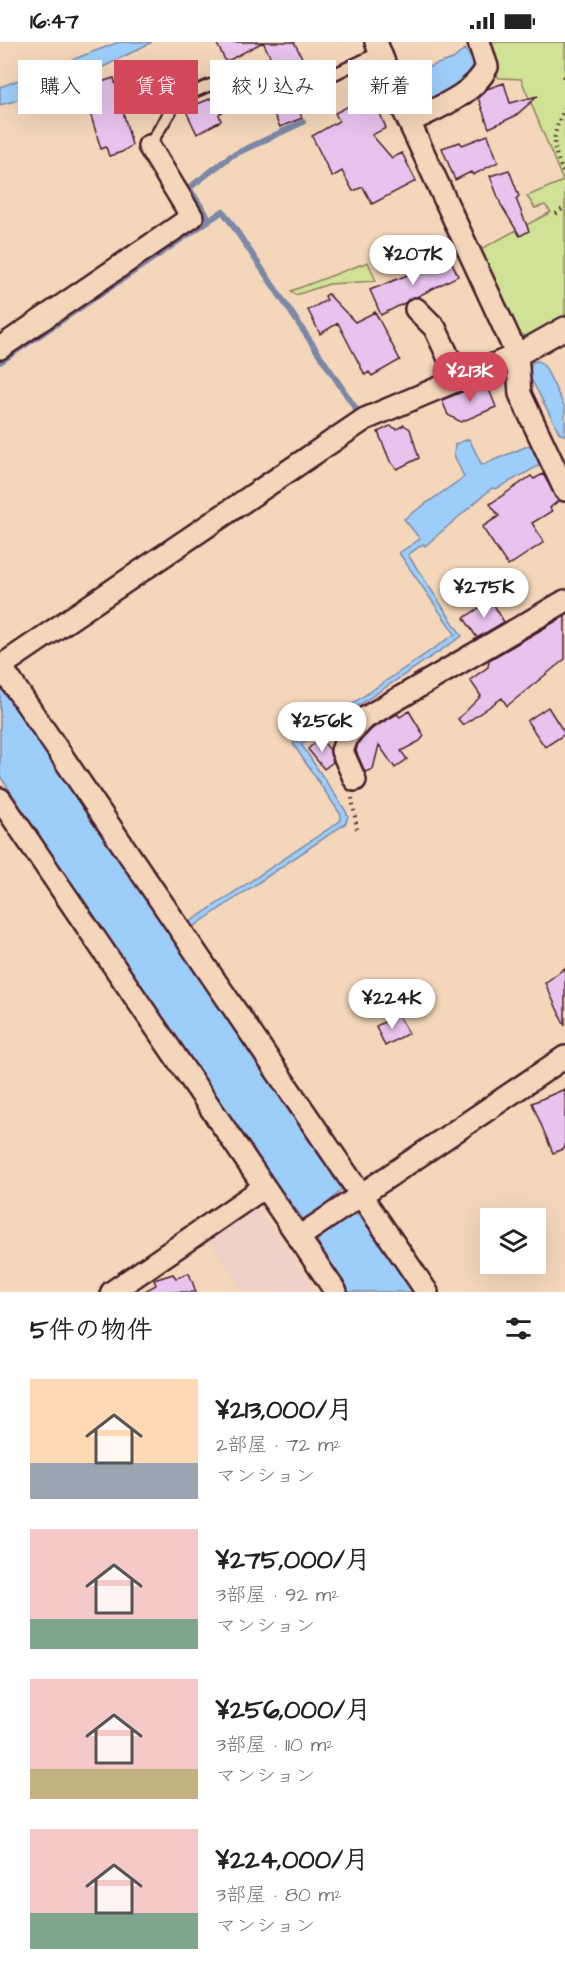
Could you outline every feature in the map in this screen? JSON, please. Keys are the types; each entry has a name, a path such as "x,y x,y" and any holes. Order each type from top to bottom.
{"street":[{"path":"409,122 460,96 482,78 487,68 478,42"},
{"path":"378,47 409,122 517,355 520,394 565,490"},
{"path":"0,348 192,217 148,146"},
{"path":"416,309 435,328 459,380"},
{"path":"427,1292 356,1198 1,666 365,419 517,355 565,328"},
{"path":"355,780 342,751 348,735 365,718 565,601"},
{"path":"0,799 6,822 263,1188 304,1234 336,1292"},
{"path":"304,1234 565,1057"},
{"path":"112,1292 263,1188"}],"lane":[{"path":"148,146 178,99 210,85 234,92 289,96 378,47"}],"path":[{"path":"565,108 555,129 553,149 565,177"},
{"path":"556,214 565,207"},
{"path":"355,780 352,798 357,830"}],"shaded area":[{"path":"252,1209 261,1212 316,1292 243,1292 207,1238"}],"green space":[{"path":"486,42 565,42 565,320 528,338 519,332 481,249 551,212 545,205 535,208 527,196 563,181 521,79 499,78 493,70"},
{"path":"368,262 376,281 329,284 296,295 291,291"}],"water":[{"path":"119,42 152,42 102,68 102,60 71,60"},
{"path":"465,49 480,72 432,101 432,66 453,59"},
{"path":"18,80 18,100 0,105 0,87"},
{"path":"539,361 545,367 565,408 565,435 560,434 529,375 532,362"},
{"path":"469,439 482,465 530,445 542,464 496,489 492,488 425,546 423,544 408,555 462,636 301,744 345,810 348,816 346,823 190,929 187,924 340,821 341,815 293,744 455,634 399,553 420,539 404,519 464,477 454,455 455,444"},
{"path":"0,683 342,1189 324,1207 303,1219 289,1200 285,1201 0,776"},
{"path":"353,1214 360,1216 413,1292 348,1292 317,1241 320,1235"}],"building":[{"path":"216,42 263,42 230,60 225,60"},
{"path":"263,42 294,42 303,60 272,60"},
{"path":"114,78 114,114 124,114 132,145 122,152 109,156 106,147 101,149 90,114 102,114 102,82"},
{"path":"504,83 510,103 538,96 515,116 489,128 478,98 487,89"},
{"path":"210,99 210,114 219,114 221,121 197,134 187,114 198,114 198,104"},
{"path":"348,106 348,114 380,114 386,128 372,135 392,158 402,153 416,181 372,204 363,187 353,191 342,171 332,177 312,136 339,121 336,112"},
{"path":"274,114 301,114 302,118 280,127"},
{"path":"488,135 498,162 473,175 471,172 455,180 442,148 460,142 462,145"},
{"path":"509,170 519,196 516,199 529,231 520,236 501,205 490,176"},
{"path":"450,258 458,276 381,315 370,290"},
{"path":"328,294 355,322 375,312 400,360 372,376 369,372 365,375 338,323 320,334 308,310 327,300 325,296"},
{"path":"486,382 496,407 461,422 448,415 442,400"},
{"path":"404,425 410,429 419,458 397,469 390,461 378,432 390,426 397,429"},
{"path":"543,474 558,501 550,508 552,511 532,523 544,542 508,566 482,527 499,516 490,504 531,476 534,479"},
{"path":"491,600 504,622 477,638 464,618"},
{"path":"565,616 565,659 507,706 502,698 463,725 458,719 481,696 470,680 488,667 489,660"},
{"path":"548,707 565,734 545,747 527,721"},
{"path":"409,711 424,736 420,741 401,751 407,759 395,768 379,745 373,769 365,772 356,751 358,743 373,728 397,714 400,717"},
{"path":"320,738 330,750 333,762 324,769 308,749"},
{"path":"565,968 565,1026 545,983"},
{"path":"398,1015 409,1033 385,1046 376,1026"},
{"path":"565,1089 565,1148 553,1153 532,1103"},
{"path":"189,1273 196,1292 143,1292 156,1285 154,1280 173,1274 176,1278"}],"waterway":[{"path":"210,220 189,188 231,156 303,122"},
{"path":"0,362 223,211 358,412"}]}
